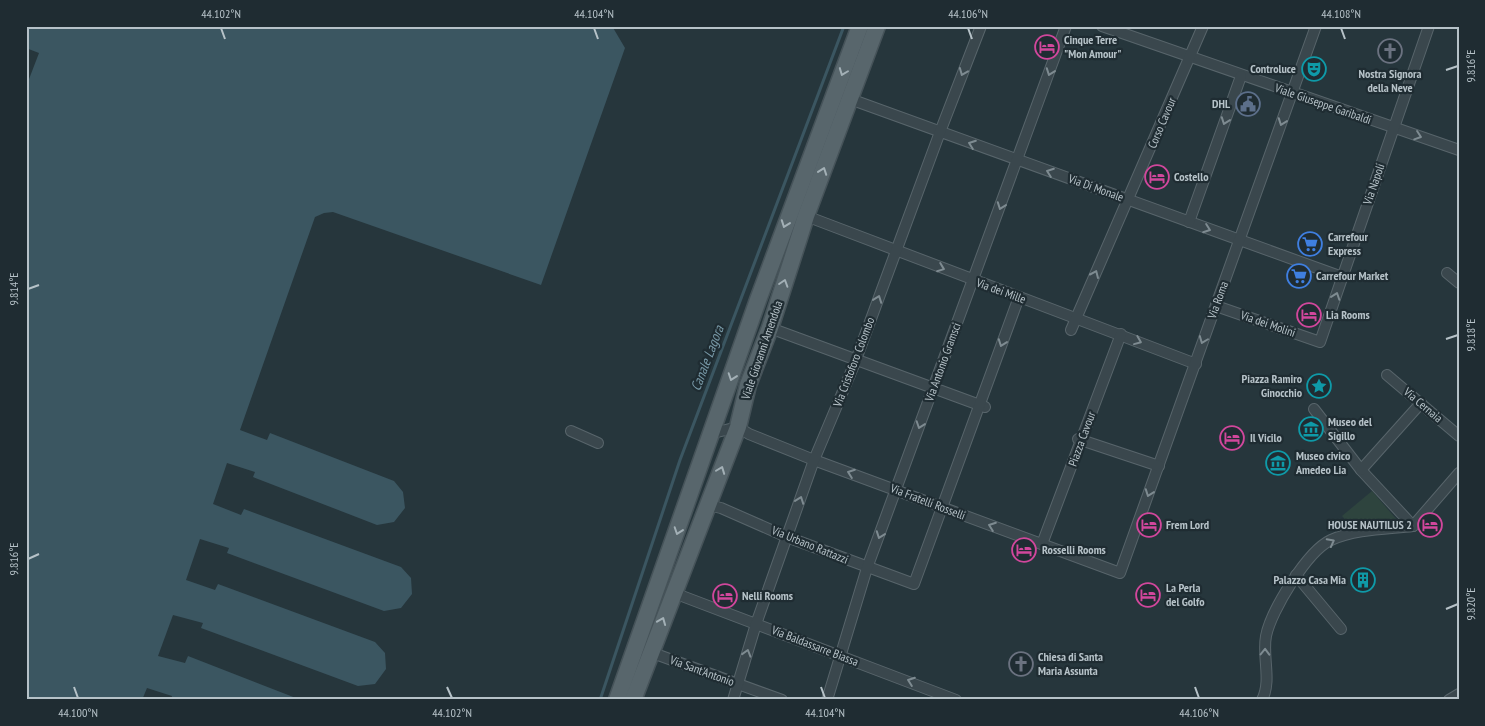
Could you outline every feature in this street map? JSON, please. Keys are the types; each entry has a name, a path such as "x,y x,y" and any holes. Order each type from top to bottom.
{"main road":[{"name":"Viale Giovanni Amendola","path":"618,700 810,157 860,26"},
{"name":"Viale Giovanni Amendola","path":"633,700 738,427 748,385 770,328 806,216 877,26"}],"street":[{"name":"Via Cristoforo Colombo","path":"733,700 756,624 814,460 856,359 981,26"},
{"name":"Via Antonio Gramsci","path":"827,700 867,568 974,281 1066,26"},
{"name":"Viale Giuseppe Garibaldi","path":"1102,26 1241,76 1459,150"},
{"name":"Corso Cavour","path":"1071,330 1203,26"},
{"name":"Via Roma","path":"1120,574 1316,26"},
{"name":"Via Napoli","path":"1320,342 1392,128 1429,26"},
{"path":"1189,222 1241,76"},
{"name":"Via Di Monale","path":"850,99 1342,278"},
{"name":"Via dei Mille","path":"806,216 1196,364"},
{"path":"1447,274 1459,283"},
{"path":"943,508 983,406 1019,297"},
{"name":"Via dei Molini","path":"1216,306 1320,342"},
{"path":"770,328 983,406"},
{"name":"Piazza Cavour","path":"1042,544 1121,334"},
{"name":"Via Cernaia","path":"1387,375 1459,436"},
{"path":"1361,470 1421,403"},
{"path":"1314,409 1361,470 1413,526"},
{"path":"713,433 738,427"},
{"name":"Via Fratelli Rosselli","path":"738,427 749,434 814,460 897,489 1120,574"},
{"path":"571,431 598,443"},
{"path":"1080,439 1159,466"},
{"path":"1262,700 1266,692 1264,656 1270,621 1296,575 1329,541 1347,535 1413,526 1459,472"},
{"name":"Via Urbano Rattazzi","path":"707,505 721,508 787,537 914,584 943,508"},
{"path":"1296,575 1341,629"},
{"name":"Via Baldassarre Biassa","path":"674,593 956,700"},
{"name":"Via Sant'Antonio","path":"650,652 782,700"},
{"path":"1449,700 1459,694"}],"green space":[{"path":"1372,491 1397,520 1351,526 1342,516"}],"water":[{"path":"26,26 612,26 625,48 541,285 333,212 315,217 240,430 267,440 270,433 394,481 403,492 405,508 394,522 377,525 253,477 255,472 227,463 213,504 241,515 244,509 401,567 411,578 412,594 401,608 384,611 227,553 229,548 200,539 186,580 215,590 218,584 375,642 385,653 386,669 375,684 358,686 201,628 203,623 173,615 158,656 185,663 188,656 301,700 171,700 172,696 147,688 142,700 26,700 26,87 39,53 26,48"}],"waterway":[{"name":"Canale Lagora","path":"600,700 680,460 844,26"}],"place":[{"name":"Cinque Terre \"Mon Amour\"","path":"1047,47"},
{"name":"Nostra Signora della Neve","path":"1390,51"},
{"name":"Controluce","path":"1314,69"},
{"name":"DHL","path":"1248,104"},
{"name":"Costello","path":"1157,177"},
{"name":"Carrefour Express","path":"1310,244"},
{"name":"Carrefour Market","path":"1299,276"},
{"name":"Lia Rooms","path":"1309,315"},
{"name":"Piazza Ramiro Ginocchio","path":"1319,386"},
{"name":"Museo del Sigillo","path":"1311,429"},
{"name":"Il Vicilo","path":"1232,438"},
{"name":"Museo civico Amedeo Lia","path":"1278,463"},
{"name":"Frem Lord","path":"1149,525"},
{"name":"HOUSE NAUTILUS 2","path":"1430,525"},
{"name":"Rosselli Rooms","path":"1024,550"},
{"name":"Palazzo Casa Mia","path":"1363,580"},
{"name":"La Perla del Golfo","path":"1148,595"},
{"name":"Nelli Rooms","path":"725,596"},
{"name":"Chiesa di Santa Maria Assunta","path":"1021,664"}]}
